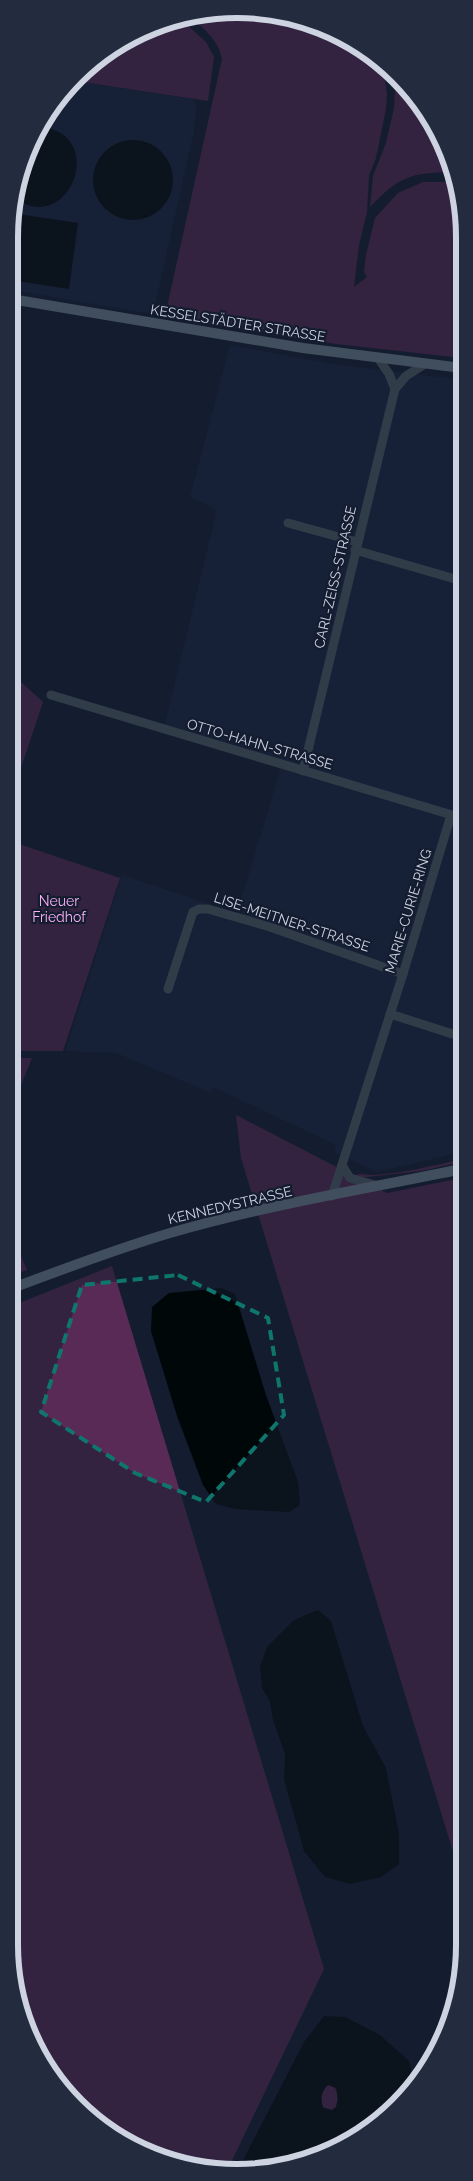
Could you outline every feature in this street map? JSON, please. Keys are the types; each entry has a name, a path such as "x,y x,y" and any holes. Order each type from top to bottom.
{"main road":[{"name":"KESSELSTÄDTER STRASSE","path":"18,300 285,345 456,367"},
{"name":"KENNEDYSTRASSE","path":"18,1286 171,1233 456,1170"}],"street":[{"path":"378,358 389,374 395,388 406,376 425,364"},
{"name":"CARL-ZEISS-STRASSE","path":"303,771 395,388"},
{"path":"288,523 456,579"},
{"name":"OTTO-HAHN-STRASSE","path":"51,696 456,816"},
{"name":"MARIE-CURIE-RING","path":"332,1196 403,974 451,815"},
{"name":"LISE-MEITNER-STRASSE","path":"168,989 193,912 199,908 270,927 403,974"},
{"path":"390,1014 456,1036"},
{"path":"342,1165 350,1178 378,1186"}],"highlighted area":[{"path":"178,1275 268,1318 284,1415 206,1502 135,1473 41,1412 82,1285"}],"shaded area":[{"path":"82,82 192,99 197,104 194,131 153,314 18,291 19,208 29,166 40,140 54,115"},
{"path":"46,129 60,133 72,145 77,161 74,179 65,194 52,204 34,207 21,201 29,166"},
{"path":"133,140 148,143 161,152 170,165 173,180 170,195 161,208 148,217 133,220 118,217 105,208 96,195 93,180 96,165 105,152 118,143"},
{"path":"19,214 78,223 69,289 18,281"},
{"path":"230,345 333,364 456,379 456,1153 377,1172 334,1152 336,1145 213,1087 211,1093 116,1053 65,1051 122,875 237,913 283,761 164,727 217,510 190,497"},
{"path":"221,1288 235,1294 266,1395 298,1482 300,1505 289,1512 235,1509 216,1504 203,1485 177,1416 151,1331 152,1307 169,1293"},
{"path":"318,1610 331,1621 363,1726 386,1768 399,1834 399,1864 381,1877 350,1884 325,1877 304,1851 284,1779 285,1754 273,1720 270,1702 262,1688 260,1667 267,1647 294,1620"},
{"path":"324,2016 345,2017 380,2035 409,2061 412,2075 410,2078 381,2109 358,2127 333,2141 307,2152 265,2162 241,2164 304,2042","holes":["328,2085 336,2088 338,2099 336,2107 332,2110 323,2108 321,2098"]}],"green space":[{"path":"222,18 251,18 293,25 320,34 346,47 384,75 387,93 386,109 376,158 369,175 367,212 359,245 354,287 367,277 364,272 366,255 375,218 398,193 423,182 448,182 454,208 456,236 456,357 336,344 179,319 167,307 222,59 218,46 195,22"},
{"path":"186,24 206,42 214,57 208,101 82,82 103,63 127,47 153,34"},
{"path":"394,85 419,115 433,140 446,172 416,175 406,178 380,197 370,207 373,176 386,143 394,108"},
{"path":"18,679 43,702 18,777"},
{"name":"Neuer Friedhof","path":"18,844 120,878 63,1051 18,1051"},
{"path":"18,1058 32,1058 18,1092"},
{"path":"236,1115 354,1176 407,1171 456,1160 456,1163 421,1171 358,1178 387,1193 456,1179 456,1861 241,1158"},
{"path":"18,1249 27,1270 18,1273"},
{"path":"112,1266 324,1969 231,2164 208,2162 166,2152 127,2134 103,2118 72,2089 54,2066 34,2028 25,2001 18,1959 18,1303"},
{"path":"328,2085 334,2087 337,2095 336,2107 332,2110 323,2107 322,2101 322,2095"}]}
